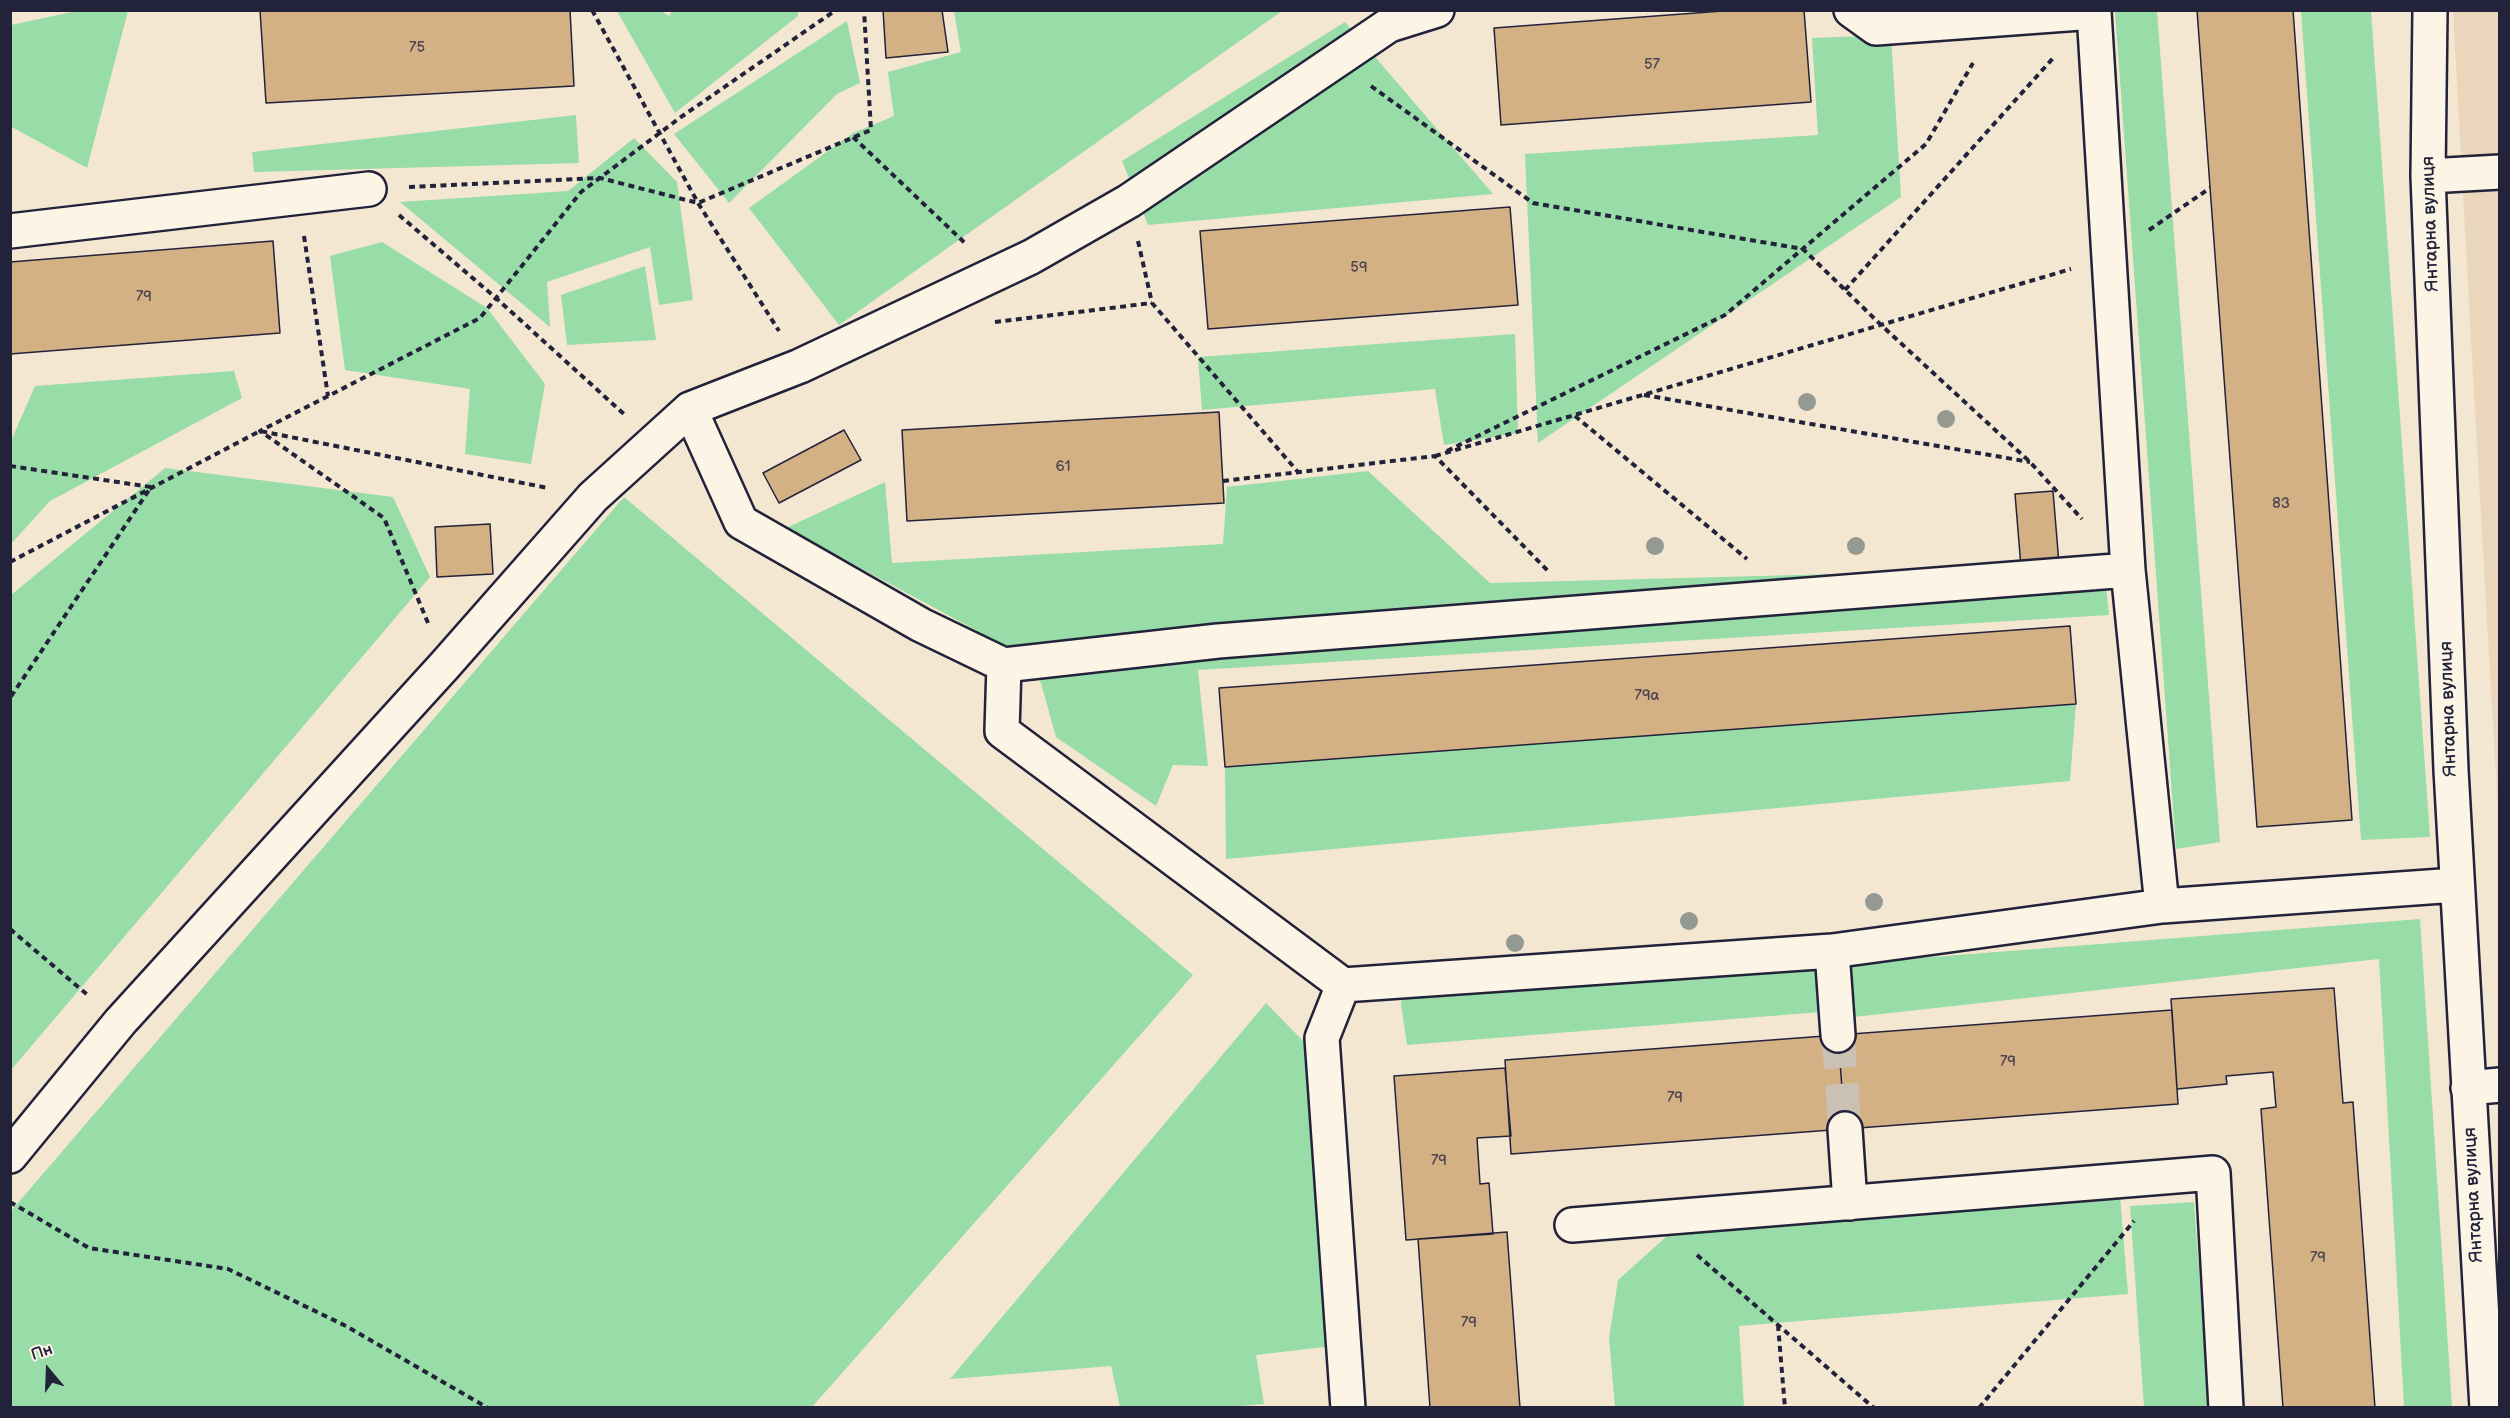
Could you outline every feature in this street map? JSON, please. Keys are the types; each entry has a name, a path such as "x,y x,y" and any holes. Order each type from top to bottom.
{"street":[{"path":"10,1156 120,1022 445,665 593,497 690,409 800,366 997,274 1129,201 1389,25 1437,10"},
{"path":"1851,10 1876,28 2094,12 2128,570 2162,906"},
{"name":"Янтарна вулиця","path":"2430,10 2428,176 2456,885 2484,1086 2487,1407"},
{"path":"2428,176 2499,172"},
{"path":"10,231 369,189"},
{"path":"690,409 741,522 921,625 1020,664 1218,641 2128,570"},
{"path":"1020,664 1002,731 1343,985 1832,951 2162,906 2456,885"},
{"path":"1832,951 1838,1035"},
{"path":"1343,985 1322,1038 1348,1407"},
{"path":"1845,1129 1850,1203"},
{"path":"1572,1225 2213,1173 2226,1407"}],"path":[{"path":"592,10 698,203 800,366"},
{"path":"10,562 480,318 581,192 836,10"},
{"path":"369,189 600,178 698,203 871,130 864,10"},
{"path":"1845,290 2094,12"},
{"path":"1436,456 1725,315 1926,144 1998,19"},
{"path":"1337,61 1533,203 1803,249 1880,324 2030,462 2083,520"},
{"path":"854,137 997,274"},
{"path":"1223,481 1436,456 2109,258 2210,188"},
{"path":"369,189 496,297 654,442"},
{"path":"298,198 328,396"},
{"path":"1129,201 1152,303 1298,473"},
{"path":"989,322 1152,303"},
{"path":"1643,395 2030,462"},
{"path":"1575,416 1792,596"},
{"path":"260,431 593,497"},
{"path":"260,431 384,518 445,665"},
{"path":"1436,456 1588,612"},
{"path":"10,466 151,487"},
{"path":"10,698 151,487"},
{"path":"10,929 120,1022"},
{"path":"1979,1407 2170,1176"},
{"path":"10,1202 89,1248 228,1269 346,1326 488,1407"},
{"path":"1655,1219 1874,1407"},
{"path":"1778,1325 1785,1407"}],"shaded area":[{"path":"2453,11 2499,11 2499,830 2473,376"}],"green space":[{"path":"81,10 128,11 87,168 10,126 11,25"},
{"path":"798,10 798,16 675,113 617,11 661,11 669,16 672,11"},
{"path":"954,11 1282,11 839,325 749,208 853,133 894,116 888,72 961,52"},
{"path":"2115,11 2157,11 2220,842 2176,849"},
{"path":"2301,11 2371,11 2430,837 2361,840"},
{"path":"847,21 860,83 837,94 729,203 674,134"},
{"path":"1345,22 1493,194 1148,225 1122,161"},
{"path":"1891,35 1901,197 1538,443 1525,154 1818,135 1812,38"},
{"path":"576,115 579,163 254,172 252,152"},
{"path":"634,138 677,182 693,300 659,305 650,247 547,282 550,327 400,202 568,191"},
{"path":"382,242 487,308 545,384 531,464 465,454 470,389 345,370 330,256"},
{"path":"645,266 656,340 567,345 561,295"},
{"path":"1515,334 1518,433 1444,445 1435,389 1202,410 1198,357"},
{"path":"234,371 242,398 50,501 11,544 11,441 35,386"},
{"path":"165,468 393,497 430,577 11,1070 11,595"},
{"path":"1368,471 1490,583 2104,567 2109,615 1198,670 1208,766 1173,765 1156,806 1056,737 1035,662 786,528 885,482 892,563 1223,544 1227,487"},
{"path":"624,497 1193,975 812,1407 11,1407 11,1211"},
{"path":"2076,704 2070,781 1226,859 1225,767"},
{"path":"2420,919 2452,1407 2404,1407 2379,959 1845,1018 1843,964"},
{"path":"1813,963 1821,1012 1407,1045 1401,1004 1402,994"},
{"path":"1266,1003 1307,1045 1332,1346 1256,1355 1264,1404 1216,1408 1120,1407 1111,1366 950,1379"},
{"path":"2120,1196 2128,1294 1739,1326 1744,1407 1615,1408 1609,1338 1618,1280 1667,1236"},
{"path":"2194,1202 2209,1407 2144,1407 2130,1206"}],"building":[{"path":"260,10 570,10 574,86 266,103"},
{"path":"883,10 942,10 948,52 886,58"},
{"path":"1736,10 1804,10 1811,102 1501,125 1494,28"},
{"path":"2197,10 2293,10 2352,820 2257,827"},
{"path":"1510,207 1518,305 1208,329 1200,231"},
{"path":"273,241 280,333 10,354 10,262"},
{"path":"1219,412 1224,503 907,521 902,430"},
{"path":"844,430 861,460 779,503 763,473"},
{"path":"2053,491 2059,564 2021,567 2015,494"},
{"path":"490,524 493,574 437,577 435,527"},
{"path":"2070,626 2076,704 1225,767 1219,688"},
{"path":"2334,988 2343,1103 2353,1102 2375,1408 2283,1408 2261,1109 2276,1107 2273,1072 2226,1076 2227,1084 2177,1089 2171,999"},
{"path":"2172,1010 2178,1104 1845,1129 1838,1035"},
{"path":"1838,1035 1845,1129 1511,1154 1505,1060"},
{"path":"1505,1068 1511,1136 1477,1138 1480,1184 1489,1183 1493,1234 1406,1240 1394,1076"},
{"path":"1507,1232 1520,1408 1430,1408 1418,1239"}],"tunnel":[{"path":"1838,1035 1845,1129"}]}
